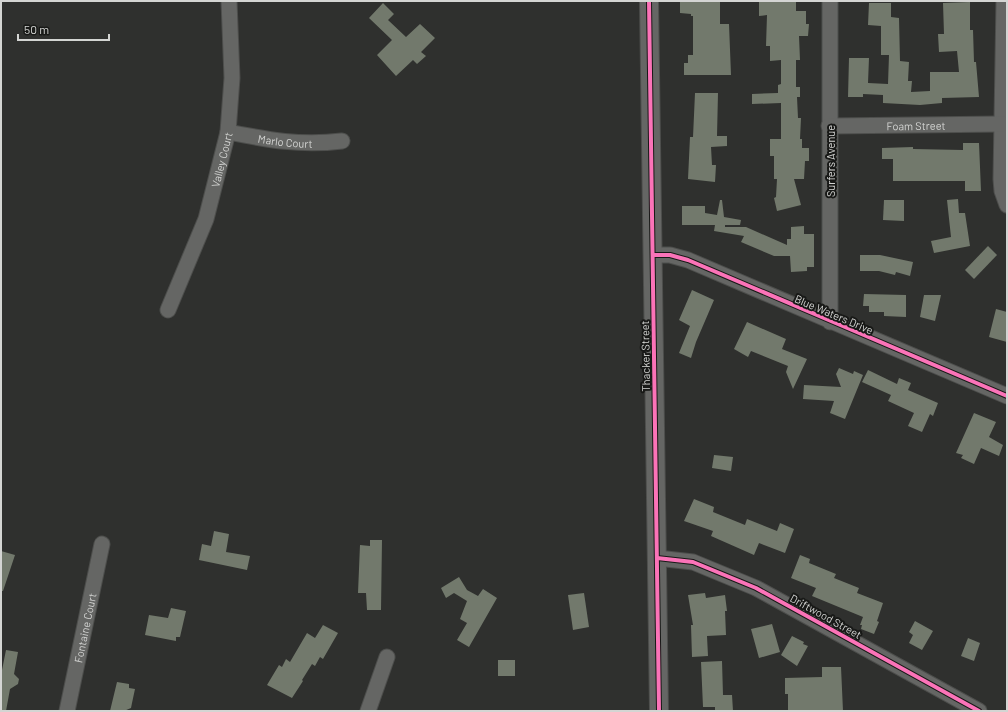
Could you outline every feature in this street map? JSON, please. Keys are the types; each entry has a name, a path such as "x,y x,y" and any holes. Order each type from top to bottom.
{"street":[{"name":"Valley Court","path":"168,310 206,219 228,132 232,78 230,1"},
{"name":"Thacker Street","path":"649,1 659,711"},
{"name":"Surfers Avenue","path":"830,1 830,322"},
{"path":"1004,1 1002,191 1007,205"},
{"name":"Foam Street","path":"829,126 1002,124"},
{"name":"Marlo Court","path":"228,132 285,143 318,144 342,142"},
{"name":"Blue Waters Drive","path":"653,255 679,257 1007,396"},
{"name":"Fontaine Court","path":"67,711 102,544"},
{"name":"Driftwood Street","path":"657,558 693,562 756,588 979,711"},
{"path":"368,711 386,658"}],"building":[{"path":"680,1 720,1 720,24 729,24 731,75 684,75 684,63 688,63 688,55 693,55 693,16 691,16 691,14 680,13"},
{"path":"759,1 796,1 796,11 806,11 806,24 809,24 808,36 799,36 800,60 796,60 796,87 800,87 800,97 797,97 798,118 801,118 800,139 802,139 802,148 809,148 809,161 805,161 804,179 794,179 801,205 777,211 774,198 776,197 777,179 774,179 774,156 770,156 770,139 781,139 781,103 752,104 752,94 778,93 778,85 781,84 781,60 770,61 770,46 766,46 767,15 759,16"},
{"path":"970,2 970,30 973,30 974,62 976,62 979,97 942,98 942,103 920,105 883,103 883,95 863,94 863,97 848,97 849,58 869,58 868,83 888,84 889,55 881,55 881,26 868,25 869,3 891,3 891,17 899,18 900,61 909,62 908,81 912,81 911,92 930,91 930,72 959,72 957,51 939,52 938,34 944,34 943,3"},
{"path":"383,3 394,14 388,20 406,37 420,24 435,38 421,52 426,56 417,64 413,60 396,76 377,55 392,40 369,18"},
{"path":"695,93 718,93 717,136 727,136 727,146 711,147 712,165 716,165 715,182 688,179 690,137 693,137"},
{"path":"963,143 979,143 981,191 965,191 965,181 893,181 893,159 882,159 882,148 913,147 913,149 963,150"},
{"path":"958,199 959,213 965,213 970,246 934,253 931,241 951,237 947,200"},
{"path":"720,200 722,200 724,217 741,220 740,225 725,225 725,227 746,227 787,245 787,239 791,239 791,227 804,226 804,234 814,234 814,267 807,267 807,271 791,272 790,256 774,256 741,242 744,236 714,231 715,225 682,225 682,206 705,206 705,213 717,215"},
{"path":"884,200 904,200 904,221 883,220"},
{"path":"988,246 997,255 974,279 965,270"},
{"path":"860,255 880,255 913,262 910,276 896,272 895,275 879,271 860,271"},
{"path":"692,290 714,300 696,342 691,358 679,353 690,326 679,320"},
{"path":"864,294 906,295 906,317 884,316 884,312 869,312 869,306 863,306"},
{"path":"924,295 941,295 935,321 920,317"},
{"path":"996,309 1007,312 1007,342 989,337"},
{"path":"747,322 786,339 782,349 807,359 793,389 786,372 788,366 751,351 748,357 734,349"},
{"path":"839,368 853,374 854,371 863,375 845,419 830,413 834,401 803,399 804,385 841,387 836,374"},
{"path":"868,370 897,384 899,378 911,383 908,390 938,403 933,416 930,414 922,432 908,426 914,413 888,401 891,395 862,382"},
{"path":"974,413 996,422 989,437 1003,445 999,456 981,448 974,464 961,458 963,455 956,453"},
{"path":"714,455 733,457 731,471 712,468"},
{"path":"694,499 714,507 713,512 745,525 747,519 777,531 780,523 794,529 785,553 759,543 754,555 711,536 713,531 684,521"},
{"path":"214,531 229,534 226,552 250,556 247,570 199,560 202,544 211,546"},
{"path":"370,540 382,540 381,610 367,610 366,593 358,593 360,545 370,546"},
{"path":"1,551 15,555 3,591 1,591"},
{"path":"800,555 810,559 809,563 836,574 834,578 859,588 857,593 883,603 877,621 879,622 874,634 861,629 862,625 860,625 863,617 812,596 816,588 791,578"},
{"path":"459,577 467,590 478,596 483,589 497,598 469,647 457,640 467,623 460,619 467,601 454,593 446,598 441,588"},
{"path":"584,593 589,627 573,630 568,595"},
{"path":"705,593 706,598 725,595 727,611 725,611 726,635 707,636 708,656 692,657 691,625 693,625 688,595"},
{"path":"171,608 186,611 180,637 176,637 176,641 145,635 149,615 168,618"},
{"path":"915,621 933,631 922,650 909,643 913,635 909,632"},
{"path":"772,624 780,652 759,658 751,629"},
{"path":"323,625 338,633 323,659 320,657 315,666 312,664 292,698 267,685 279,665 282,667 286,659 290,662 307,633 315,638"},
{"path":"792,636 804,642 803,644 808,646 797,666 781,655"},
{"path":"968,638 980,643 974,661 961,656"},
{"path":"6,650 18,652 14,674 19,679 18,684 10,689 6,711 1,711 1,675"},
{"path":"498,660 515,660 515,676 498,676"},
{"path":"722,661 723,695 732,695 733,711 715,711 715,707 703,707 701,662"},
{"path":"822,667 841,667 843,711 788,711 788,694 785,694 785,678 822,677"},
{"path":"117,682 129,684 129,688 135,689 131,708 124,711 110,711"}],"cycle path":[{"path":"649,1 659,711"},
{"path":"653,255 670,255 688,260 1007,396"},
{"path":"657,558 693,562 756,588 979,711"}]}
